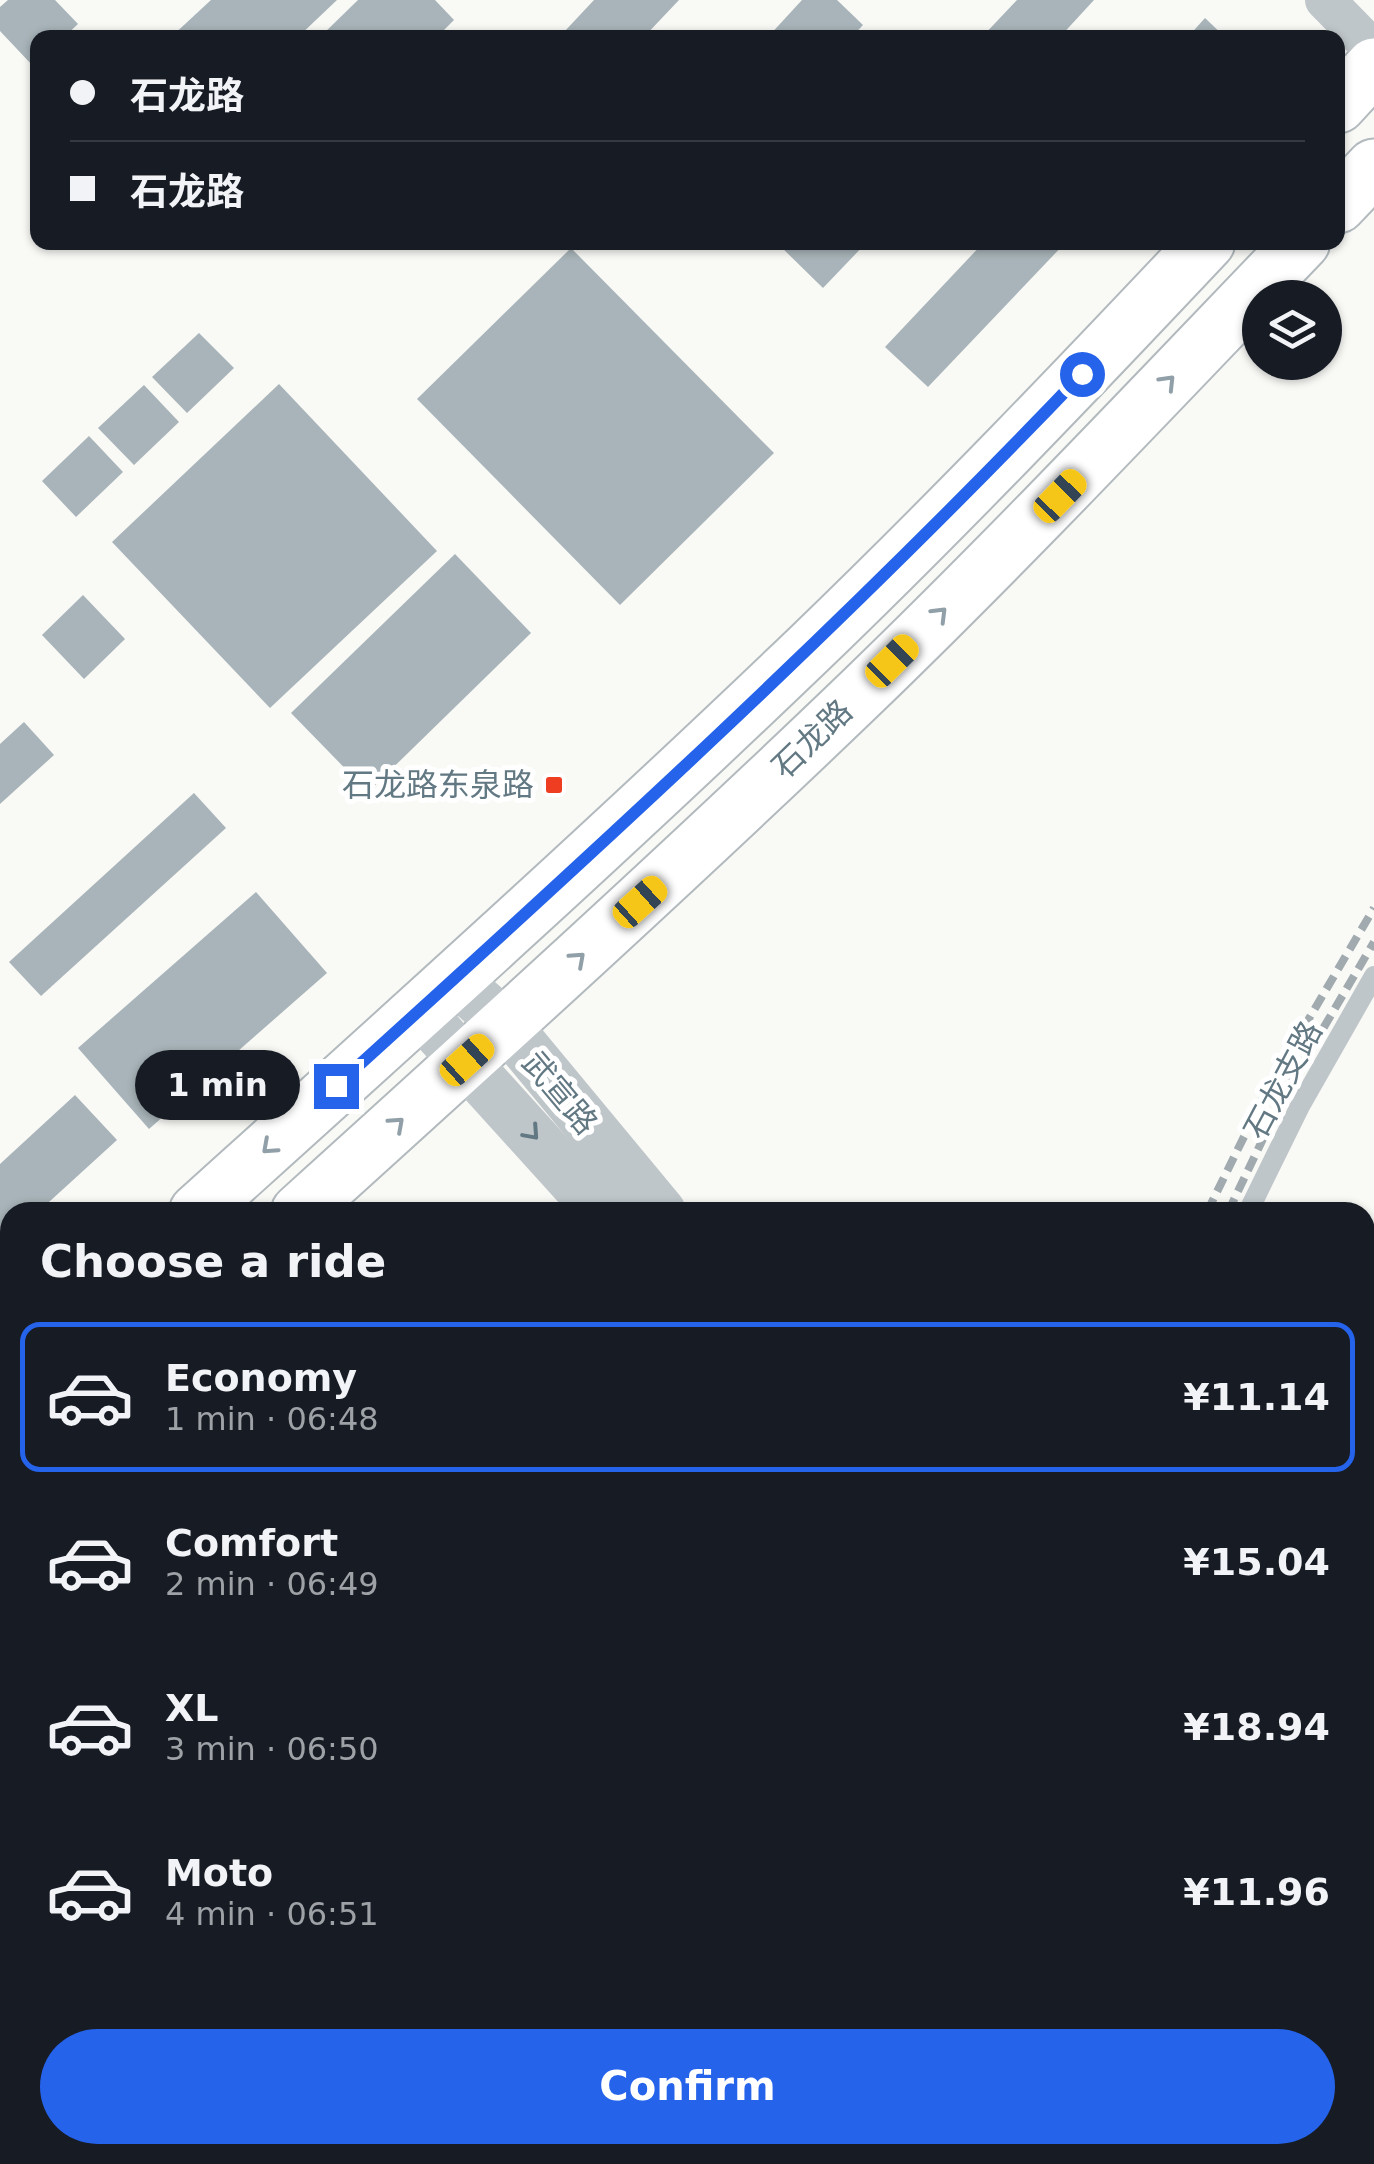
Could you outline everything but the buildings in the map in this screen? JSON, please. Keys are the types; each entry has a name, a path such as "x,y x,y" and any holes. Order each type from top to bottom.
{"main road":[{"path":"1345,97 1374,66"},
{"path":"1345,198 1374,167"},
{"name":"石龙路","path":"208,1202 615,833 812,646 1008,452 1199,250"},
{"name":"石龙路","path":"310,1202 667,877 864,689 1060,496 1294,250"}],"street":[{"path":"1324,0 1374,50"},
{"path":"437,995 487,1042 595,1202"},
{"name":"武宣路","path":"487,1042 651,1202"}],"lane":[{"name":"石龙支路","path":"1253,1202 1300,1106 1374,976"}],"railway":[{"path":"1212,1202 1267,1090 1374,908"},
{"path":"1233,1202 1284,1095 1374,942"}],"place":[{"name":"石龙路东泉路","path":"554,785"}],"route":[{"path":"336,1086 615,833 812,646 1082,374"}]}
